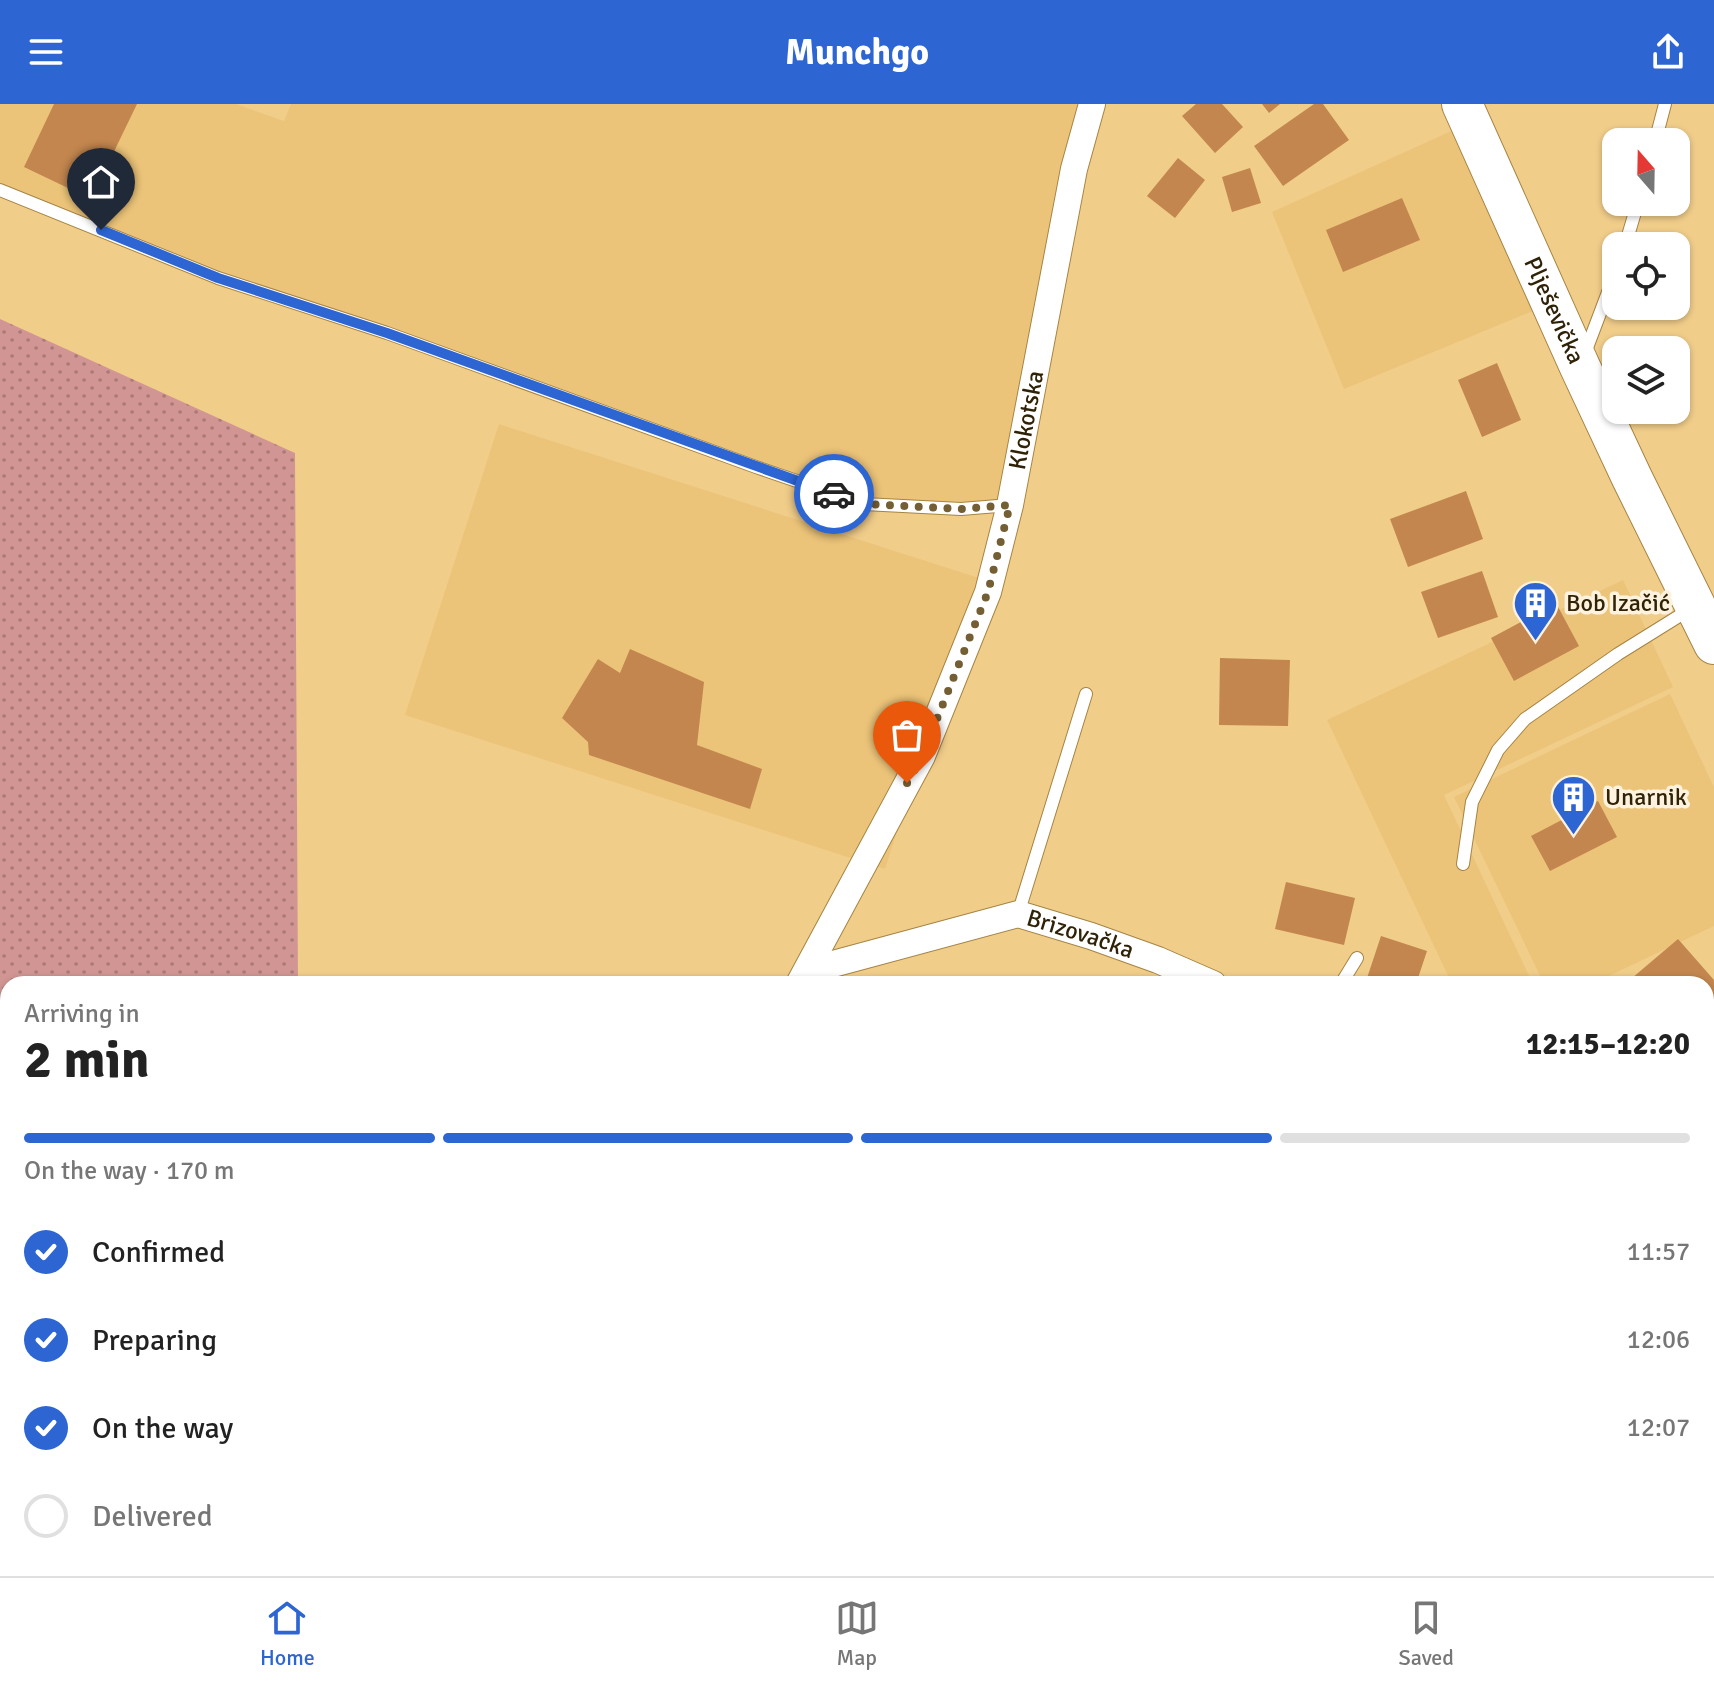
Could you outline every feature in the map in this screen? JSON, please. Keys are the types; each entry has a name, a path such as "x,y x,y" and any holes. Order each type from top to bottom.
{"main road":[{"name":"Plješevička","path":"1462,104 1580,367 1714,644"}],"street":[{"name":"Klokotska","path":"804,976 922,756 988,592 1010,505 1074,169 1092,104"},
{"name":"Brizovačka","path":"810,976 1018,914 1105,941 1195,976"}],"lane":[{"path":"1659,128 1665,104"},
{"path":"0,190 218,278 387,333 864,504 961,509 1010,505"},
{"path":"1580,367 1602,308"},
{"path":"1463,864 1472,802 1498,750 1525,719 1618,654 1695,606"},
{"path":"1018,914 1086,694"},
{"path":"1346,976 1357,958"}],"shaded area":[{"path":"0,104 236,104 284,121 291,104 1092,104 1010,505 864,504 218,278 0,190"},
{"path":"1458,128 1545,306 1344,389 1272,212"},
{"path":"0,319 295,453 298,976 0,976"},
{"path":"499,424 979,578 885,869 405,715"},
{"name":"Bob Izačić","path":"1623,580 1673,687 1444,795 1529,976 1448,976 1327,720"},
{"path":"1670,694 1714,787 1714,926 1609,976 1540,976 1454,797"}],"building":[{"path":"54,104 137,104 91,199 24,167"},
{"path":"1196,104 1222,104 1243,127 1215,153 1182,116"},
{"path":"1262,104 1280,104 1269,113"},
{"path":"1314,104 1323,104 1349,140 1283,186 1254,146"},
{"path":"1178,158 1205,180 1175,218 1147,196"},
{"path":"1250,168 1261,203 1232,212 1222,177"},
{"path":"1402,198 1420,240 1343,272 1326,230"},
{"path":"1497,363 1521,420 1482,437 1458,380"},
{"path":"1466,491 1483,539 1408,567 1390,519"},
{"path":"1482,571 1498,617 1438,638 1421,592"},
{"name":"Bob Izačić","path":"1556,603 1579,646 1514,681 1491,638"},
{"path":"630,649 704,682 697,745 762,769 750,809 589,755 588,742 562,718 598,659 620,673"},
{"path":"1220,658 1290,660 1288,726 1219,725"},
{"name":"Unarnik","path":"1598,801 1617,837 1550,871 1531,836"},
{"path":"1286,882 1355,898 1344,945 1275,929"},
{"path":"1381,936 1427,951 1419,976 1368,976"},
{"path":"1678,939 1710,976 1634,976"}],"way so far":[{"path":"834,494 864,504 961,509 1010,505 988,592 922,756 907,783"}],"place":[{"name":"Bob Izačić","path":"1535,642"},
{"name":"Unarnik","path":"1574,836"}],"route":[{"path":"101,230 218,278 387,333 834,494"}]}
